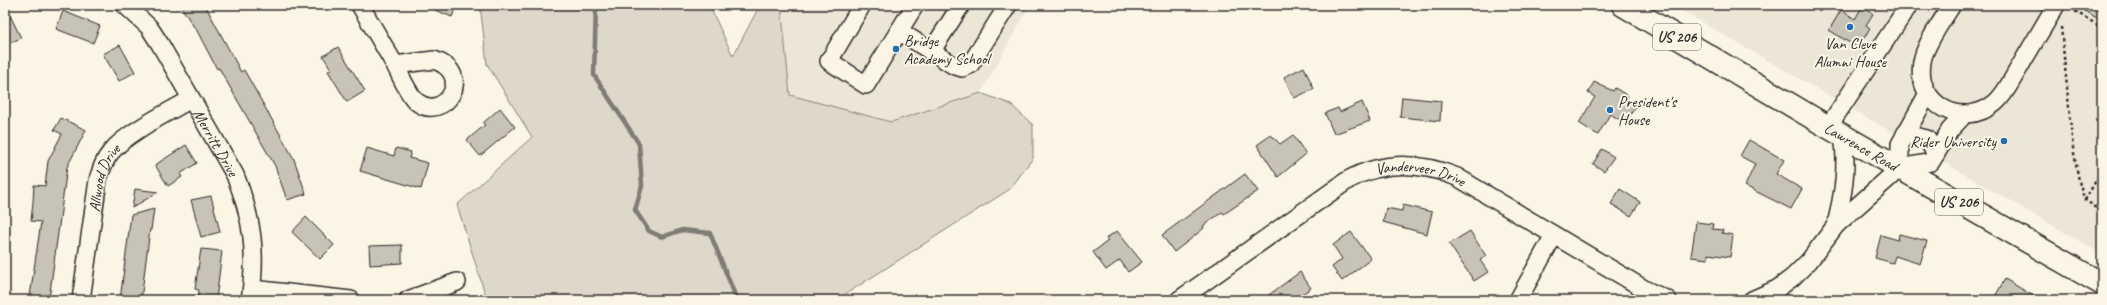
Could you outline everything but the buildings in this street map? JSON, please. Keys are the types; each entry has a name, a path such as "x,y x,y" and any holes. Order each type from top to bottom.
{"main road":[{"name":"Lawrence Road","path":"1623,5 1835,132 2102,284"}],"street":[{"name":"Merritt Drive","path":"125,5 149,28 235,176 244,197 251,222 254,249 251,294"},
{"path":"360,5 395,65"},
{"path":"862,5 829,61 866,85 915,5"},
{"path":"932,52 961,5"},
{"path":"1836,225 1845,174 1846,152 1835,132 1909,5"},
{"path":"1952,5 1936,30 1922,60 1921,77 1927,95 1945,109 1965,114 1980,110 1995,103 2008,87 2062,6"},
{"path":"900,31 953,66 962,68 970,65 1002,7"},
{"path":"1900,168 1900,144 1927,95"},
{"name":"Allwood Drive","path":"82,300 98,180 102,166 110,153 120,142 191,98"},
{"path":"1752,300 1777,289 1793,277 1809,261 1836,225 1900,168 1931,162 1950,130 1965,114"},
{"path":"1905,134 1926,139 1936,154"},
{"name":"Vanderveer Drive","path":"1179,300 1348,180 1373,169 1395,165 1415,165 1436,169 1457,177 1646,290 1668,300"},
{"path":"1518,300 1554,235"},
{"path":"408,300 457,282"},
{"path":"251,294 351,300"}],"path":[{"path":"2062,6 2102,28"},
{"path":"2061,26 2073,148 2080,186 2085,200 2102,212"},
{"path":"2085,200 2102,170"}],"shaded area":[{"path":"480,5 709,5 733,56 760,5 781,5 790,95 891,122 981,93 1010,104 1033,125 1033,158 1010,189 844,295 844,300 487,300 457,205 532,137 487,64"},
{"name":"Bridge Academy School","path":"781,5 1030,5 981,93 891,122 790,95"},
{"name":"Rider University","path":"1672,5 2102,5 2102,254 1710,27"}],"waterway":[{"path":"596,5 594,75 639,144 642,186 635,210 649,231 662,237 682,230 710,233 737,300"}],"place":[{"name":"Van Cleve Alumni House","path":"1850,27"},
{"name":"Bridge Academy School","path":"896,49"},
{"name":"President's House","path":"1610,110"},
{"name":"Rider University","path":"2004,141"}]}
